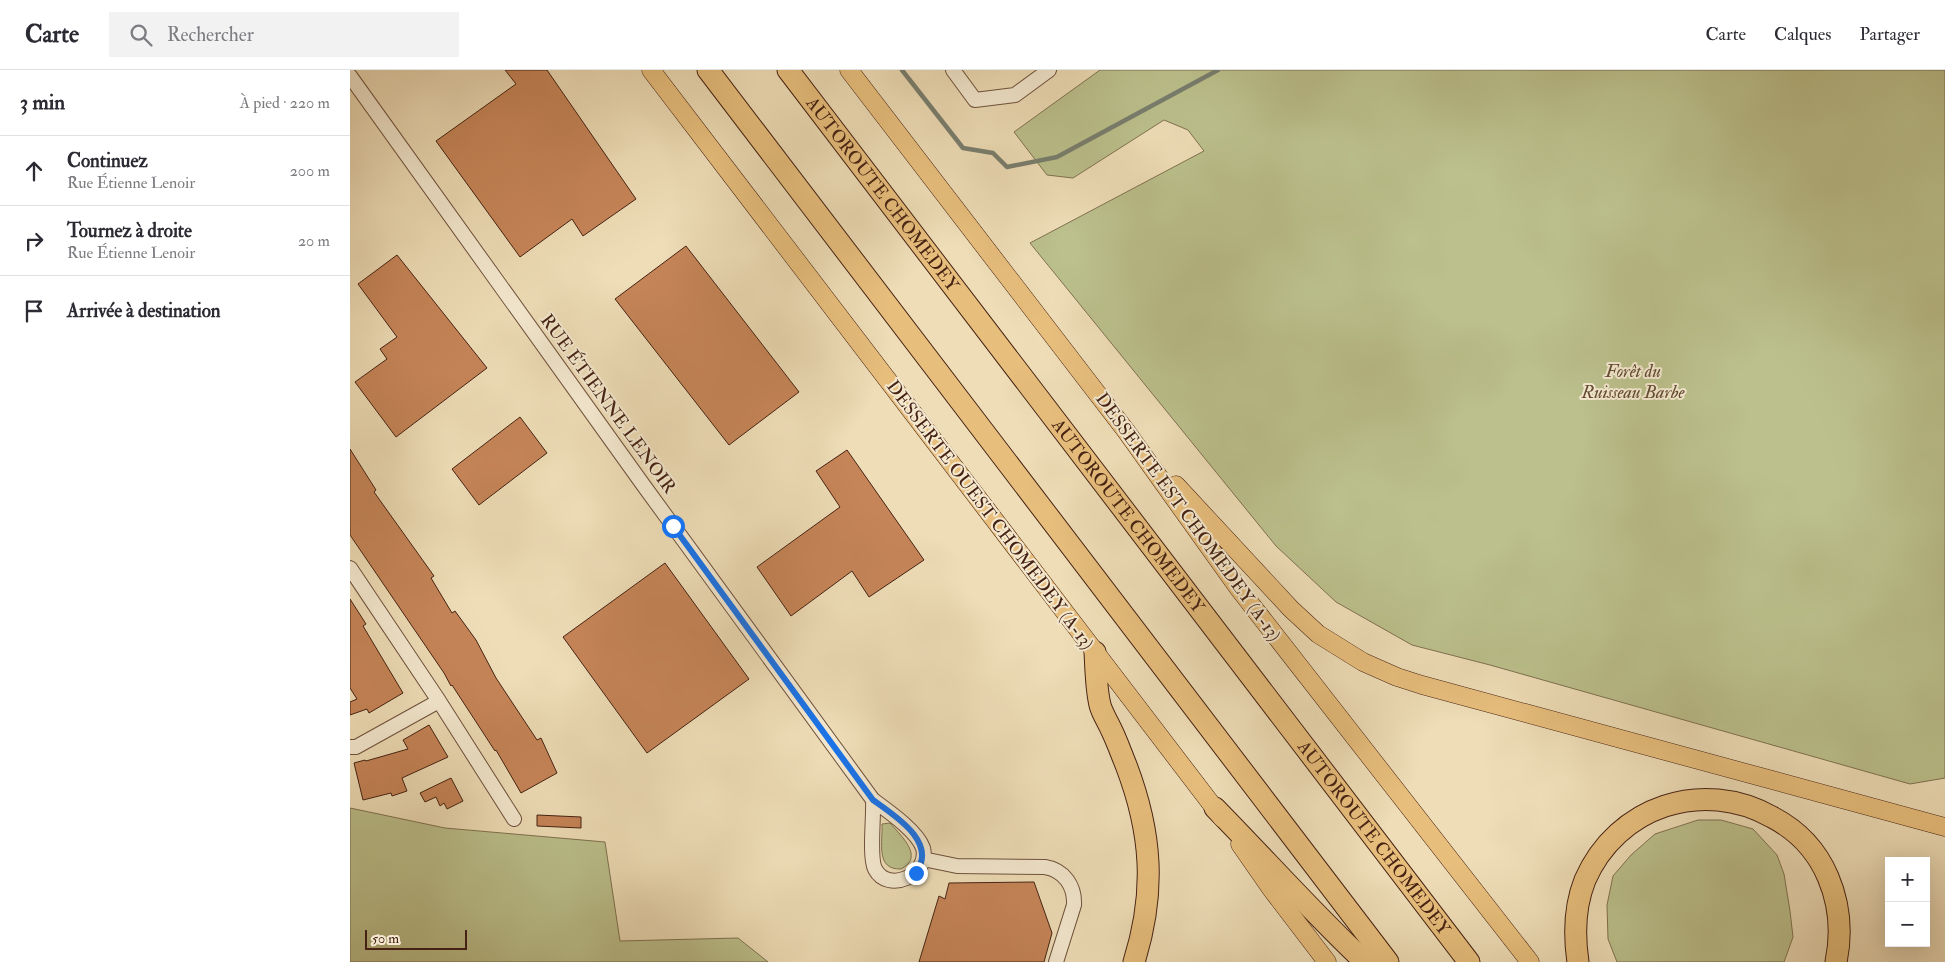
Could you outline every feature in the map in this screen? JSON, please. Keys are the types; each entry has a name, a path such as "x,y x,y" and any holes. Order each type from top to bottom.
{"highway":[{"path":"708,70 1388,962"},
{"name":"AUTOROUTE CHOMEDEY","path":"788,70 1469,962"},
{"path":"1095,652 1100,706 1113,732 1136,791 1147,841 1148,906 1134,962"},
{"path":"1578,962 1576,929 1580,895 1593,865 1602,851 1621,831 1646,814 1676,802 1706,799 1738,802 1763,812 1790,828 1811,848 1825,870 1838,907 1839,935 1836,962"},
{"path":"1215,808 1313,908 1331,930 1365,962"}],"main road":[{"name":"DESSERTE OUEST CHOMEDEY (A-13)","path":"651,70 1215,808 1272,890 1327,962"},
{"name":"DESSERTE EST CHOMEDEY (A-13)","path":"849,70 1126,431 1239,589 1530,962"},
{"path":"1126,431 1291,609 1330,643 1363,662 1397,677 1422,685 1945,827"}],"street":[{"path":"953,70 975,100 1015,95 1049,70"},
{"name":"RUE ÉTIENNE LENOIR","path":"350,76 644,486 873,800 894,816 915,836 923,848 923,859"},
{"path":"350,568 439,701 514,820"},
{"path":"350,746 356,747 439,701"},
{"path":"873,800 872,857 875,869 889,880 903,880 916,873 923,859 957,866 1045,867 1053,868 1061,873 1067,880 1074,897 1074,905 1056,962"}],"green space":[{"name":"Forêt du Ruisseau Barbe","path":"1100,70 1945,70 1945,778 1910,784 1490,665 1412,645 1336,602 1276,546 1030,243 1204,151 1188,130 1164,120 1073,178 1047,175 1014,132"},
{"path":"350,808 445,828 605,842 620,941 738,938 768,962 350,962"},
{"path":"1698,820 1721,820 1753,829 1777,855 1784,874 1793,937 1784,962 1617,962 1608,939 1607,905 1613,876 1631,855 1655,834"},
{"path":"890,823 905,840 911,853 911,859 908,864 901,869 887,865 882,854 882,824"}],"building":[{"path":"505,70 547,70 636,199 583,236 572,219 520,257 436,141 516,84"},
{"path":"686,246 799,392 729,445 615,299"},
{"path":"397,255 487,368 396,437 355,382 387,359 380,349 397,337 358,284"},
{"path":"520,417 547,453 479,505 452,469"},
{"path":"350,449 376,490 374,492 434,576 431,578 452,613 455,611 476,640 496,678 537,740 541,738 557,773 521,793 496,750 350,535"},
{"path":"847,450 924,560 869,597 852,571 791,616 757,567 840,507 816,471"},
{"path":"665,563 749,679 647,753 563,637"},
{"path":"350,599 366,624 363,626 403,693 369,713 367,709 350,715 350,702 357,699 350,688"},
{"path":"429,725 448,757 402,778 407,791 392,796 391,793 363,800 354,763 408,749 403,740"},
{"path":"451,778 463,801 447,809 444,803 440,806 436,797 425,802 420,793"},
{"path":"537,815 581,817 581,828 537,826"},
{"path":"1034,882 1052,933 1044,962 919,962 939,896 945,899 949,883"}],"waterway":[{"path":"902,70 963,148 993,153 1007,167 1057,157 1218,70"}],"route":[{"path":"673,526 873,800 901,822 920,842 924,855 920,868 916,873"}]}
